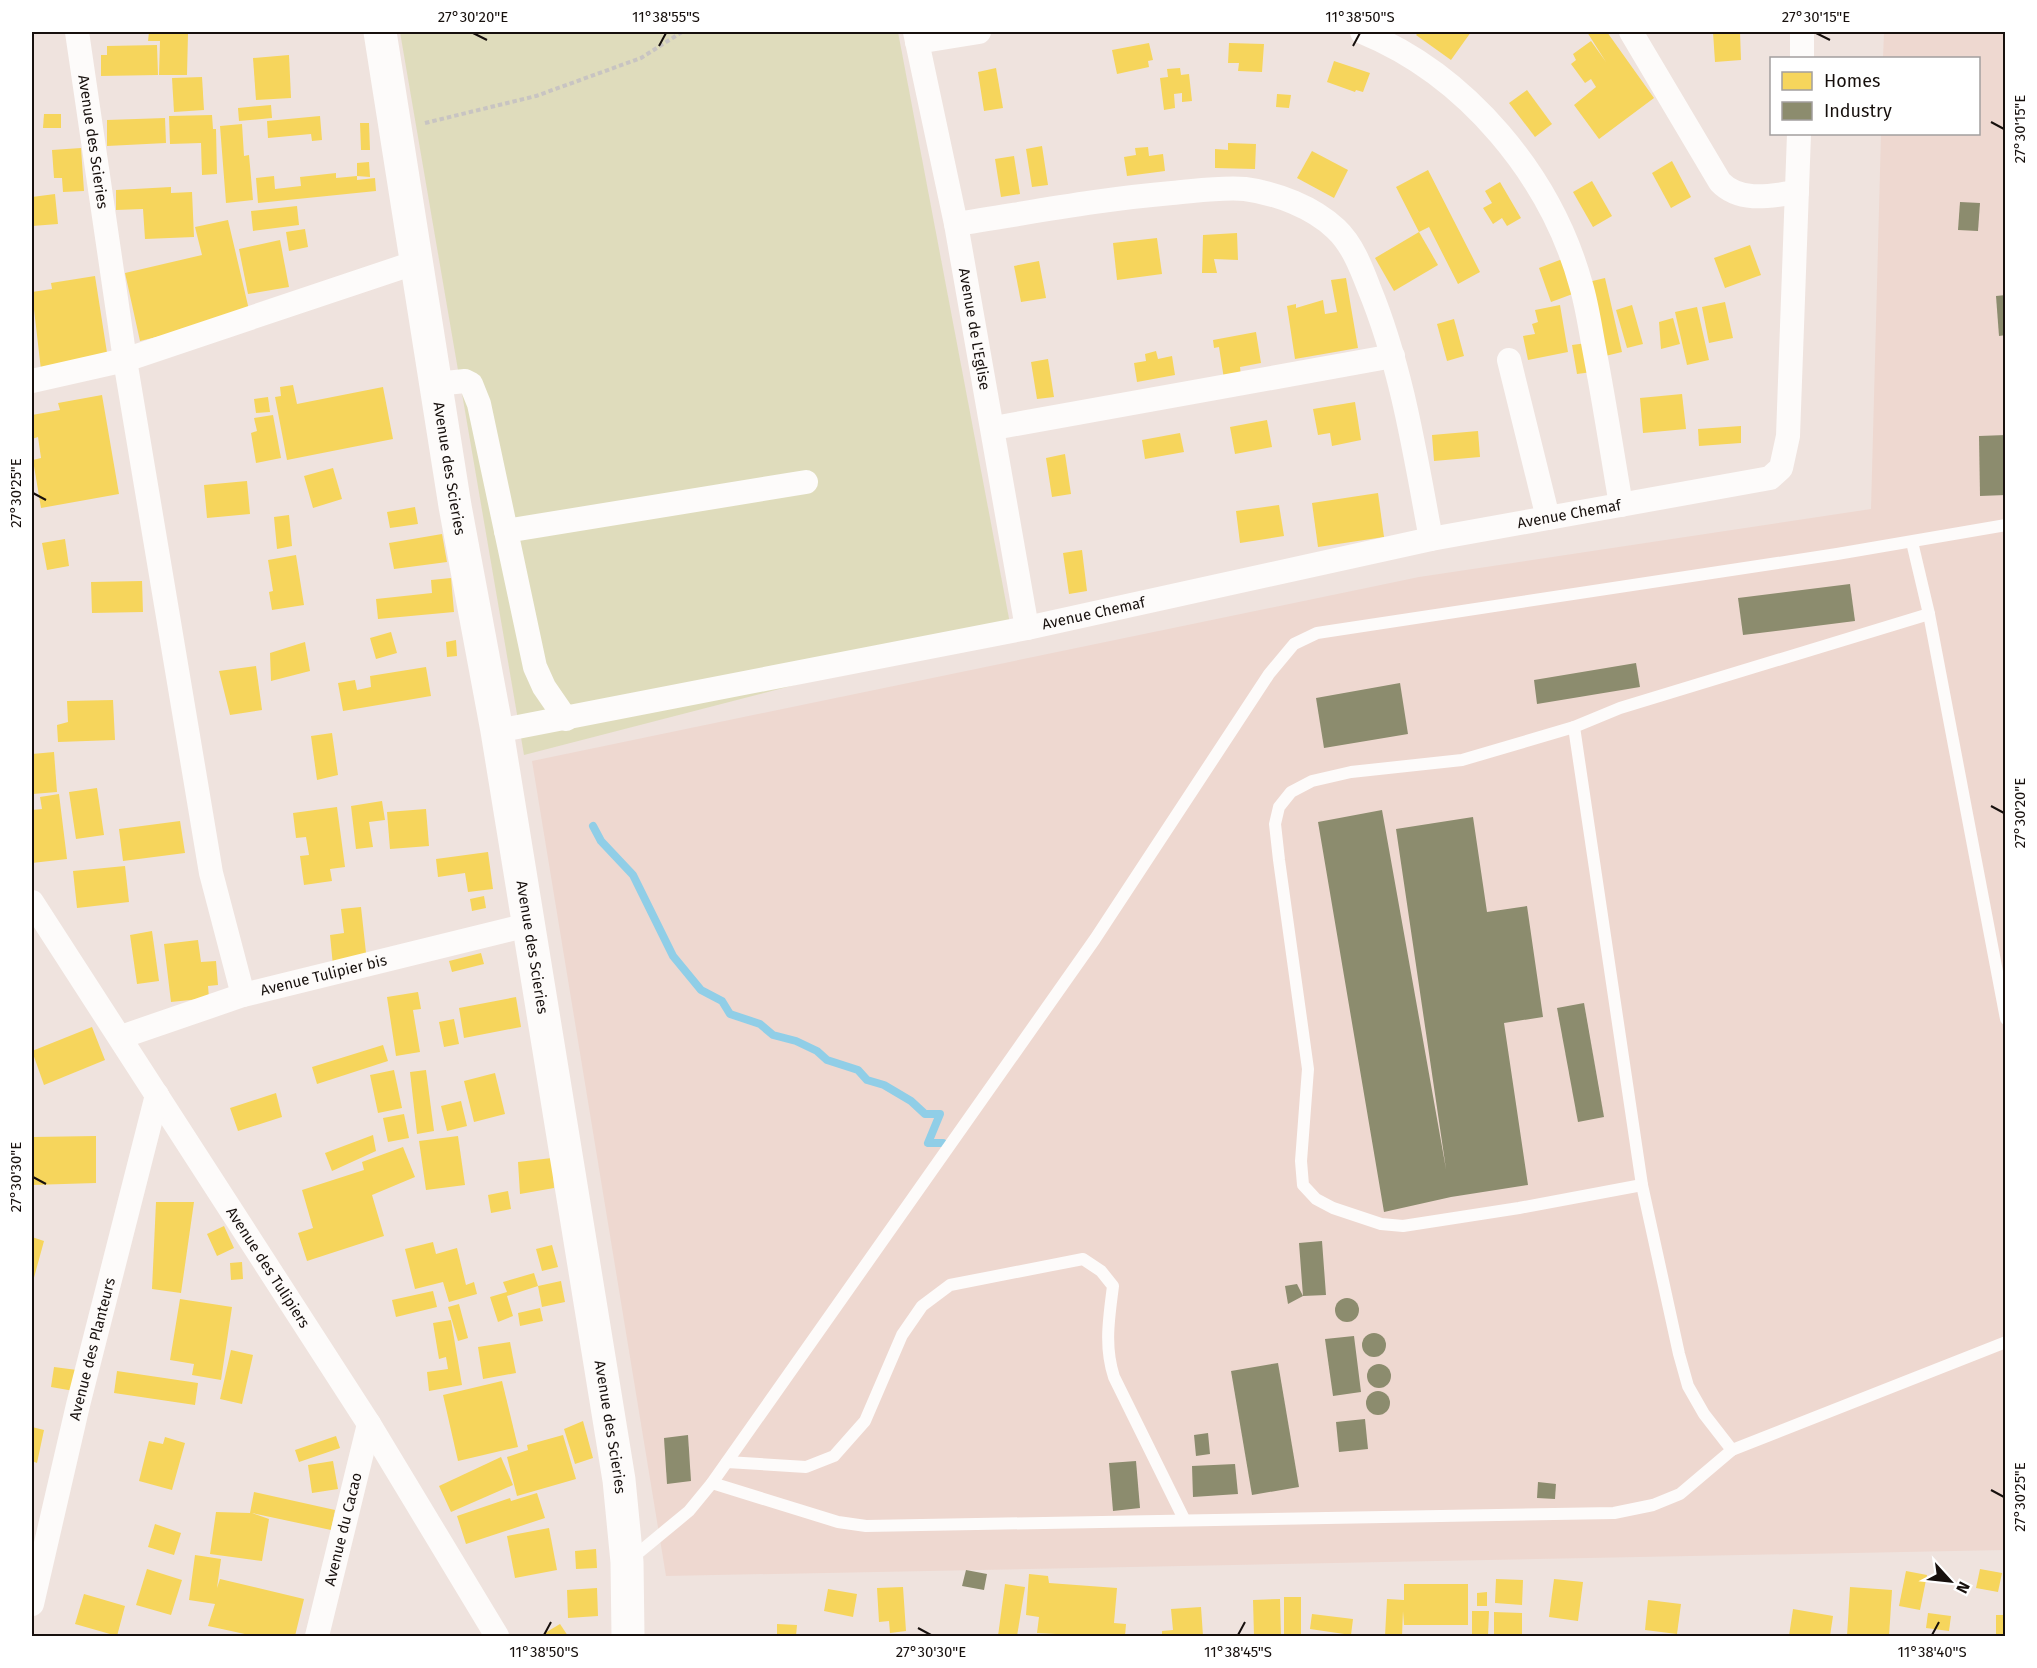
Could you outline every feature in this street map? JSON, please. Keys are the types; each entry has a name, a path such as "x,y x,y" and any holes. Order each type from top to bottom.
{"street":[{"name":"Avenue des Scieries","path":"77,32 125,360 211,873 243,995"},
{"name":"Avenue des Scieries","path":"380,32 454,506 497,731 617,1468 627,1562 628,1636"},
{"path":"916,37 979,32"},
{"path":"1362,32 1427,66 1473,104 1518,156 1560,225 1581,285 1621,505"},
{"path":"1631,32 1720,182 1728,190 1749,196 1797,192"},
{"path":"1802,32 1802,57"},
{"name":"Avenue de L'Eglise","path":"916,37 956,224 994,428 1027,628"},
{"name":"Avenue Chemaf","path":"497,731 1027,628 1431,539 1765,480 1775,475 1781,468 1788,436 1799,135"},
{"path":"956,224 1137,196 1233,189 1266,193 1312,213 1336,228 1350,246 1384,324 1393,356 1431,539"},
{"path":"32,381 125,360 417,262"},
{"path":"994,428 1393,356"},
{"path":"1509,360 1548,518"},
{"path":"436,384 465,381 474,390 479,404 535,667 544,687 566,718"},
{"path":"506,531 806,482"},
{"name":"Avenue des Tulipiers","path":"32,902 369,1424 497,1636"},
{"name":"Avenue Tulipier bis","path":"121,1037 243,995 528,925"},
{"name":"Avenue des Planteurs","path":"32,1604 81,1393 157,1095"},
{"name":"Avenue du Cacao","path":"317,1636 369,1424"}],"lane":[{"path":"627,1562 689,1511 712,1484 1095,939 1269,674 1294,644 1317,633 1912,542 2006,525"},
{"path":"1912,542 1929,614 2006,1019"},
{"path":"1642,1185 1520,1208 1403,1226 1381,1224 1333,1208 1316,1198 1303,1185 1301,1161 1308,1069 1275,824 1279,807 1291,792 1312,782 1351,772 1462,760 1574,727 1620,708 1929,614"},
{"path":"1574,727 1642,1185 1688,1386 1704,1414 1732,1450"},
{"path":"727,1462 806,1467 834,1456 865,1421 902,1335 922,1306 950,1285 1083,1259 1101,1271 1113,1286 1107,1355 1114,1377 1184,1519"},
{"path":"712,1484 838,1522 866,1526 1614,1513 1653,1505 1680,1494 1732,1450 2006,1342"}],"path":[{"path":"396,131 537,96 641,58 682,32"}],"shaded area":[{"path":"400,32 898,32 1011,629 524,755"},
{"path":"1884,32 2005,32 2005,1550 666,1576 532,761 1419,577 1871,509 1881,135 1980,135 1980,57 1883,57"}],"building: Homes":[{"path":"149,32 188,33 187,75 159,75 160,41 148,41"},
{"path":"1419,32 1471,32 1451,60 1416,35"},
{"path":"1587,32 1607,32 1654,98 1599,139 1574,105 1596,87 1591,79 1585,83 1571,64 1576,60 1573,54 1591,41 1606,62"},
{"path":"1713,32 1740,32 1741,60 1715,62"},
{"path":"1149,43 1153,60 1148,61 1149,67 1117,74 1112,50"},
{"path":"1229,43 1264,44 1262,72 1238,71 1239,63 1228,63"},
{"path":"157,45 158,75 101,76 101,55 107,55 107,46"},
{"path":"289,55 291,98 256,100 253,58"},
{"path":"1334,61 1370,73 1363,92 1356,90 1355,92 1327,82"},
{"path":"996,68 1003,108 984,111 978,72"},
{"path":"1180,68 1181,75 1189,74 1192,101 1182,102 1182,93 1174,94 1175,108 1164,110 1160,78 1168,77 1167,69"},
{"path":"202,77 204,110 174,112 172,78"},
{"path":"1527,90 1552,124 1535,137 1509,103"},
{"path":"1277,94 1291,95 1289,108 1276,107"},
{"path":"271,105 272,118 239,121 238,108"},
{"path":"44,114 61,114 61,128 43,128"},
{"path":"212,115 213,129 216,129 217,174 202,175 201,143 170,144 169,116"},
{"path":"320,116 322,140 312,141 311,134 268,138 267,121"},
{"path":"165,118 166,143 107,146 107,120"},
{"path":"360,123 369,123 370,150 361,150"},
{"path":"242,124 244,156 249,155 253,200 226,203 220,126"},
{"path":"1228,143 1256,144 1255,169 1215,168 1215,149 1228,150"},
{"path":"1042,146 1048,185 1032,187 1026,149"},
{"path":"1148,147 1149,156 1163,154 1165,171 1127,176 1124,157 1136,155 1135,148"},
{"path":"81,148 84,191 63,192 62,178 54,178 52,150"},
{"path":"1312,151 1348,170 1334,198 1297,178"},
{"path":"1014,156 1020,194 1001,197 995,159"},
{"path":"1672,161 1691,197 1671,208 1652,173"},
{"path":"369,162 370,177 357,176 357,163"},
{"path":"1428,170 1480,272 1458,284 1429,227 1419,232 1396,187"},
{"path":"336,173 336,178 357,176 357,180 375,178 376,191 258,203 256,178 274,176 275,189 301,186 300,177"},
{"path":"1592,181 1612,216 1593,227 1573,192"},
{"path":"1500,182 1521,218 1507,226 1502,218 1493,224 1483,208 1492,203 1485,191"},
{"path":"171,187 171,193 192,192 194,237 145,239 143,209 116,210 116,190"},
{"path":"55,194 58,224 32,226 32,197"},
{"path":"297,206 299,225 253,231 251,211"},
{"path":"228,220 250,314 140,341 125,273 202,255 195,227"},
{"path":"305,229 308,247 289,251 286,232"},
{"path":"1419,232 1438,265 1394,291 1375,258"},
{"path":"1237,233 1238,260 1214,259 1217,273 1202,273 1203,235"},
{"path":"1157,238 1162,274 1117,280 1113,243"},
{"path":"280,240 289,287 248,294 239,249"},
{"path":"1750,245 1761,275 1725,288 1714,258"},
{"path":"1565,258 1578,292 1551,302 1539,268"},
{"path":"1039,261 1046,298 1021,302 1014,266"},
{"path":"95,276 108,359 41,370 32,292 52,289 51,283"},
{"path":"1346,278 1358,348 1295,359 1287,306 1296,304 1296,308 1323,300 1325,314 1337,312 1331,280"},
{"path":"1605,278 1622,352 1601,357 1584,283"},
{"path":"1725,302 1733,338 1709,343 1702,307"},
{"path":"1560,305 1568,352 1528,360 1523,336 1535,334 1532,324 1538,322 1535,310"},
{"path":"1632,305 1643,344 1627,348 1616,310"},
{"path":"1697,307 1709,360 1687,365 1675,312"},
{"path":"1673,318 1680,344 1661,349 1659,322"},
{"path":"1454,319 1464,356 1447,361 1437,324"},
{"path":"1256,332 1261,363 1240,367 1241,376 1224,379 1219,347 1214,348 1213,340"},
{"path":"1587,343 1592,372 1577,374 1572,345"},
{"path":"1156,351 1158,359 1172,356 1175,375 1137,382 1134,363 1146,361 1145,354"},
{"path":"1048,359 1054,397 1037,399 1031,362"},
{"path":"293,385 297,404 383,387 393,439 287,460 275,397 281,396 280,387"},
{"path":"1682,394 1686,429 1643,433 1640,398"},
{"path":"102,395 119,494 41,508 33,460 41,458 38,437 32,439 32,415 60,410 58,403"},
{"path":"268,397 270,412 256,413 254,399"},
{"path":"1355,402 1361,440 1332,446 1330,433 1318,435 1313,409"},
{"path":"273,415 281,458 256,463 251,433 257,431 254,418"},
{"path":"1267,420 1272,447 1235,454 1230,427"},
{"path":"1741,426 1741,443 1699,446 1698,429"},
{"path":"1478,431 1480,457 1434,461 1432,435"},
{"path":"1180,433 1184,452 1145,459 1142,440"},
{"path":"1065,454 1071,494 1052,497 1046,458"},
{"path":"333,468 342,499 313,508 304,476"},
{"path":"247,481 250,514 207,518 204,485"},
{"path":"1378,493 1384,537 1318,547 1312,503"},
{"path":"1279,505 1284,536 1240,543 1236,511"},
{"path":"415,507 418,524 390,528 387,512"},
{"path":"289,515 292,546 277,549 274,517"},
{"path":"442,534 447,562 394,569 389,543"},
{"path":"65,539 69,566 47,570 42,543"},
{"path":"1082,550 1087,591 1069,594 1063,553"},
{"path":"296,555 304,605 272,610 269,592 273,591 268,560"},
{"path":"451,578 454,612 378,619 376,599 432,593 431,580"},
{"path":"142,581 143,612 92,613 91,582"},
{"path":"391,632 397,653 376,659 370,638"},
{"path":"456,640 457,656 447,657 446,642"},
{"path":"305,642 310,671 271,681 270,653"},
{"path":"256,666 262,710 230,715 219,671"},
{"path":"426,667 431,696 343,711 338,683 355,680 357,690 371,687 370,676"},
{"path":"113,700 115,740 58,742 57,725 68,722 67,701"},
{"path":"332,733 338,775 317,780 311,736"},
{"path":"54,752 57,792 33,794 32,754"},
{"path":"97,788 104,835 76,839 69,792"},
{"path":"59,794 67,859 32,863 32,810 42,809 40,797"},
{"path":"382,801 385,820 369,822 373,847 356,849 351,806"},
{"path":"337,807 345,867 330,869 332,881 304,885 300,856 309,855 306,837 296,838 293,813"},
{"path":"426,809 429,846 390,849 387,812"},
{"path":"180,821 185,853 123,861 119,829"},
{"path":"488,852 493,889 468,892 465,873 438,877 436,859"},
{"path":"125,866 129,902 77,908 73,871"},
{"path":"484,896 486,908 472,911 470,899"},
{"path":"361,907 367,962 333,966 330,935 344,933 341,909"},
{"path":"152,931 159,981 137,984 130,935"},
{"path":"198,940 201,962 216,961 218,985 208,986 209,998 171,1002 164,944"},
{"path":"481,953 484,964 452,972 449,961"},
{"path":"418,992 421,1009 413,1010 420,1052 396,1056 387,997"},
{"path":"516,997 521,1027 464,1038 459,1008"},
{"path":"454,1019 459,1044 444,1047 439,1022"},
{"path":"92,1027 105,1060 44,1085 32,1051"},
{"path":"383,1045 388,1061 317,1084 312,1067"},
{"path":"394,1070 402,1108 378,1113 370,1075"},
{"path":"426,1070 434,1131 417,1134 410,1072"},
{"path":"495,1073 505,1114 474,1122 464,1081"},
{"path":"276,1093 282,1117 238,1131 230,1108"},
{"path":"461,1101 467,1126 447,1131 441,1106"},
{"path":"404,1114 409,1138 388,1142 383,1118"},
{"path":"373,1135 376,1151 332,1171 325,1153"},
{"path":"96,1136 96,1183 32,1185 32,1137"},
{"path":"458,1136 465,1185 426,1190 419,1141"},
{"path":"403,1147 415,1177 372,1195 384,1236 307,1261 298,1233 313,1228 302,1190 364,1170 362,1162"},
{"path":"552,1158 554,1188 520,1194 518,1162"},
{"path":"508,1191 511,1209 491,1213 488,1195"},
{"path":"156,1202 194,1202 181,1293 152,1289"},
{"path":"224,1226 234,1248 217,1256 207,1234"},
{"path":"32,1237 44,1241 32,1285"},
{"path":"433,1242 436,1254 457,1248 466,1285 474,1282 477,1294 449,1302 443,1282 415,1289 405,1249"},
{"path":"552,1245 558,1267 542,1271 536,1249"},
{"path":"242,1262 243,1279 231,1280 230,1263"},
{"path":"534,1273 538,1286 507,1296 513,1316 498,1322 490,1297 507,1292 503,1282"},
{"path":"561,1281 565,1302 542,1307 538,1286"},
{"path":"433,1291 437,1307 396,1317 392,1300"},
{"path":"180,1299 232,1307 221,1380 192,1375 194,1364 170,1360"},
{"path":"459,1304 468,1338 458,1341 448,1307"},
{"path":"540,1308 543,1321 520,1326 518,1313"},
{"path":"451,1320 462,1385 429,1391 427,1372 448,1369 446,1357 439,1359 433,1323"},
{"path":"510,1342 516,1373 483,1379 478,1347"},
{"path":"231,1350 253,1355 242,1404 220,1399"},
{"path":"54,1367 77,1370 74,1391 51,1387"},
{"path":"117,1371 198,1383 195,1405 114,1393"},
{"path":"502,1381 518,1447 458,1461 443,1395"},
{"path":"583,1421 593,1458 575,1464 564,1429"},
{"path":"32,1427 44,1430 37,1463 32,1461"},
{"path":"563,1435 576,1479 517,1496 507,1457 528,1450 527,1445"},
{"path":"336,1436 340,1448 299,1462 295,1450"},
{"path":"165,1437 185,1443 172,1490 139,1481 149,1441 163,1444"},
{"path":"501,1457 513,1485 451,1512 439,1486"},
{"path":"333,1461 338,1489 312,1493 308,1465"},
{"path":"254,1492 335,1510 331,1530 252,1513 269,1519 262,1561 210,1554 216,1512 250,1513"},
{"path":"537,1493 545,1518 466,1544 457,1516 510,1498 511,1501"},
{"path":"155,1524 181,1533 174,1555 148,1547"},
{"path":"549,1528 557,1570 515,1578 507,1536"},
{"path":"596,1549 597,1568 576,1569 575,1551"},
{"path":"195,1555 221,1559 217,1588 220,1579 304,1599 295,1636 254,1636 208,1626 215,1604 189,1600"},
{"path":"147,1569 182,1580 171,1615 136,1605"},
{"path":"1980,1569 2002,1573 1998,1592 1976,1588"},
{"path":"1906,1571 1927,1575 1920,1610 1899,1606"},
{"path":"1029,1574 1048,1576 1049,1583 1117,1588 1114,1623 1126,1624 1125,1636 1055,1636 1056,1634 1037,1633 1039,1617 1026,1615"},
{"path":"1496,1579 1523,1580 1522,1605 1495,1603"},
{"path":"1554,1579 1583,1582 1578,1621 1549,1617"},
{"path":"1005,1584 1025,1587 1017,1636 998,1636"},
{"path":"1404,1584 1468,1584 1468,1625 1404,1625 1403,1611 1402,1636 1385,1636 1387,1599 1404,1600"},
{"path":"903,1587 906,1631 890,1633 889,1621 879,1622 877,1588"},
{"path":"1850,1587 1892,1590 1889,1636 1847,1636"},
{"path":"597,1588 598,1616 568,1618 567,1590"},
{"path":"828,1589 857,1594 853,1617 824,1611"},
{"path":"1487,1592 1487,1606 1477,1606 1477,1593"},
{"path":"84,1594 125,1606 117,1636 75,1624"},
{"path":"1284,1597 1301,1597 1301,1636 1284,1636"},
{"path":"1280,1599 1281,1636 1254,1636 1253,1600"},
{"path":"1648,1600 1681,1604 1677,1634 1645,1630"},
{"path":"1201,1607 1203,1636 1162,1636 1162,1631 1173,1630 1171,1609"},
{"path":"1793,1609 1833,1616 1830,1636 1789,1636"},
{"path":"1472,1611 1489,1611 1488,1636 1472,1636"},
{"path":"1494,1612 1522,1613 1522,1636 1494,1636"},
{"path":"1928,1613 1951,1616 1949,1631 1926,1628"},
{"path":"1312,1614 1353,1619 1351,1635 1310,1629"},
{"path":"1996,1615 2006,1615 2006,1636 1996,1636"},
{"path":"560,1624 568,1636 540,1636"},
{"path":"777,1624 797,1625 796,1636 777,1636"}],"building: Industry":[{"path":"1960,202 1980,203 1978,231 1958,230"},
{"path":"2006,295 2006,335 1999,336 1996,296"},
{"path":"2006,435 2006,495 1980,496 1979,436"},
{"path":"1850,584 1855,621 1743,635 1738,598"},
{"path":"1636,663 1640,687 1537,704 1534,680"},
{"path":"1400,683 1408,734 1324,748 1316,698"},
{"path":"1382,810 1446,1169 1396,829 1473,817 1487,912 1527,906 1543,1017 1504,1023 1528,1185 1451,1197 1384,1212 1318,822"},
{"path":"1584,1003 1604,1117 1578,1122 1557,1008"},
{"path":"1322,1241 1326,1295 1303,1296 1299,1243"},
{"path":"1297,1284 1303,1296 1288,1304 1285,1286"},
{"path":"1347,1298 1356,1301 1359,1310 1356,1319 1347,1322 1338,1319 1335,1310 1338,1301"},
{"path":"1374,1333 1383,1336 1386,1345 1383,1354 1374,1357 1365,1354 1362,1345 1365,1336"},
{"path":"1354,1336 1361,1392 1333,1396 1325,1339"},
{"path":"1278,1363 1299,1487 1252,1495 1231,1371"},
{"path":"1379,1364 1388,1367 1391,1376 1388,1385 1379,1388 1370,1385 1367,1376 1370,1367"},
{"path":"1378,1391 1387,1394 1390,1403 1387,1412 1378,1415 1369,1412 1366,1403 1369,1394"},
{"path":"1365,1419 1368,1449 1339,1452 1336,1422"},
{"path":"1208,1433 1210,1454 1196,1456 1194,1435"},
{"path":"688,1435 691,1481 667,1484 664,1438"},
{"path":"1136,1461 1140,1508 1113,1511 1109,1463"},
{"path":"1235,1464 1238,1494 1193,1497 1192,1466"},
{"path":"1538,1482 1556,1484 1555,1499 1537,1498"},
{"path":"966,1570 987,1574 984,1590 962,1586"}],"waterway":[{"path":"593,826 601,841 633,875 673,956 701,990 722,1001 730,1014 760,1024 773,1035 796,1041 817,1051 827,1060 858,1070 867,1080 884,1085 911,1101 925,1114 940,1114 928,1143 943,1143"}]}
